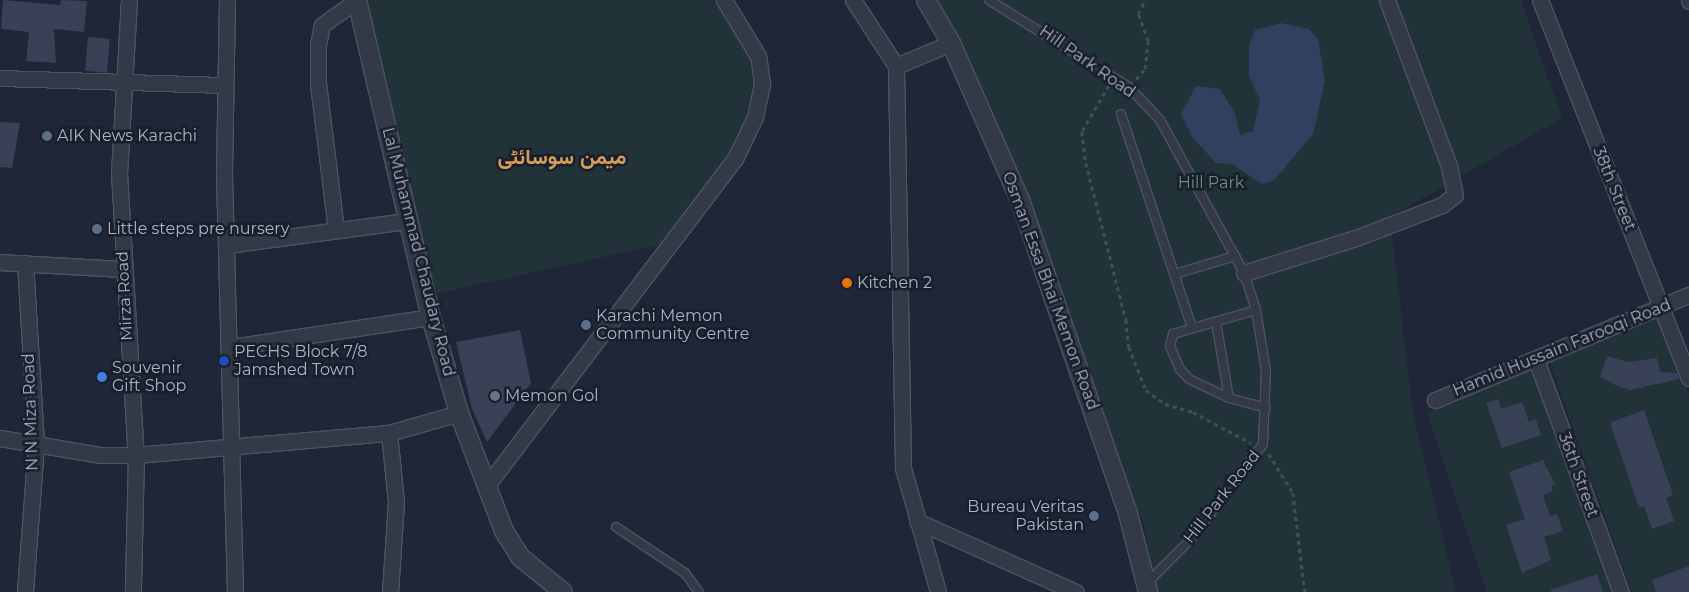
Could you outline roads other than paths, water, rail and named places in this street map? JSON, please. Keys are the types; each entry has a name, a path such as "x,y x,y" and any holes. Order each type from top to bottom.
{"street":[{"name":"Mirza Road","path":"129,0 119,173 136,455 133,592"},
{"path":"227,0 225,84 227,245 234,448 235,592"},
{"path":"336,230 318,84 318,45 322,25 357,0"},
{"name":"Lal Muhammad Chaudary Road","path":"357,0 431,317 460,413 504,531 520,557 563,592"},
{"path":"488,484 735,159 755,117 762,83 758,56 724,0"},
{"path":"854,0 896,66 903,468 938,592"},
{"name":"Osman Essa Bhai Memon Road","path":"926,0 952,43 1020,200 1127,510 1147,588"},
{"path":"1244,273 1356,238 1442,205 1455,195 1449,166 1387,0"},
{"name":"38th Street","path":"1540,0 1689,378"},
{"path":"896,66 952,43"},
{"path":"0,78 225,84"},
{"path":"227,245 408,221"},
{"path":"0,262 124,269"},
{"name":"N N Miza Road","path":"24,263 36,446 25,592"},
{"name":"Hamid Hussain Farooqi Road","path":"1435,400 1689,296"},
{"path":"230,347 431,317"},
{"name":"36th Street","path":"1536,359 1621,592"},
{"path":"0,438 36,446 100,455 136,455 389,434 460,413"},
{"path":"389,434 396,502 394,589"},
{"path":"917,521 1076,592"}],"lane":[{"name":"Hill Park Road","path":"989,0 1129,87 1160,120 1244,273 1256,310 1266,371 1266,408 1263,444 1193,537 1147,588"},
{"path":"1120,114 1192,328"},
{"path":"1175,274 1235,256"},
{"path":"1256,310 1173,334 1170,339 1174,359 1189,378 1229,398 1266,408"},
{"path":"1216,322 1229,398"},
{"path":"616,526 685,573 698,592"}],"water":[{"path":"1281,23 1309,29 1318,39 1325,81 1313,134 1274,180 1262,184 1232,164 1216,163 1193,138 1181,114 1196,86 1220,89 1234,111 1240,135 1253,131 1260,100 1249,76 1249,45 1255,30"}],"place":[{"name":"AIK News Karachi","path":"47,136"},
{"name":"Little steps pre nursery","path":"97,229"},
{"name":"Kitchen 2","path":"847,283"},
{"name":"Karachi Memon Community Centre","path":"586,325"},
{"name":"PECHS Block 7/8 Jamshed Town","path":"224,361"},
{"name":"Souvenir Gift Shop","path":"102,377"},
{"name":"Memon Gol","path":"495,396"},
{"name":"Bureau Veritas Pakistan","path":"1094,516"}],"district":[{"name":"میمن سوسائٹی","path":"562,157"}],"park label":[{"name":"Hill Park","path":"1211,183"}]}
